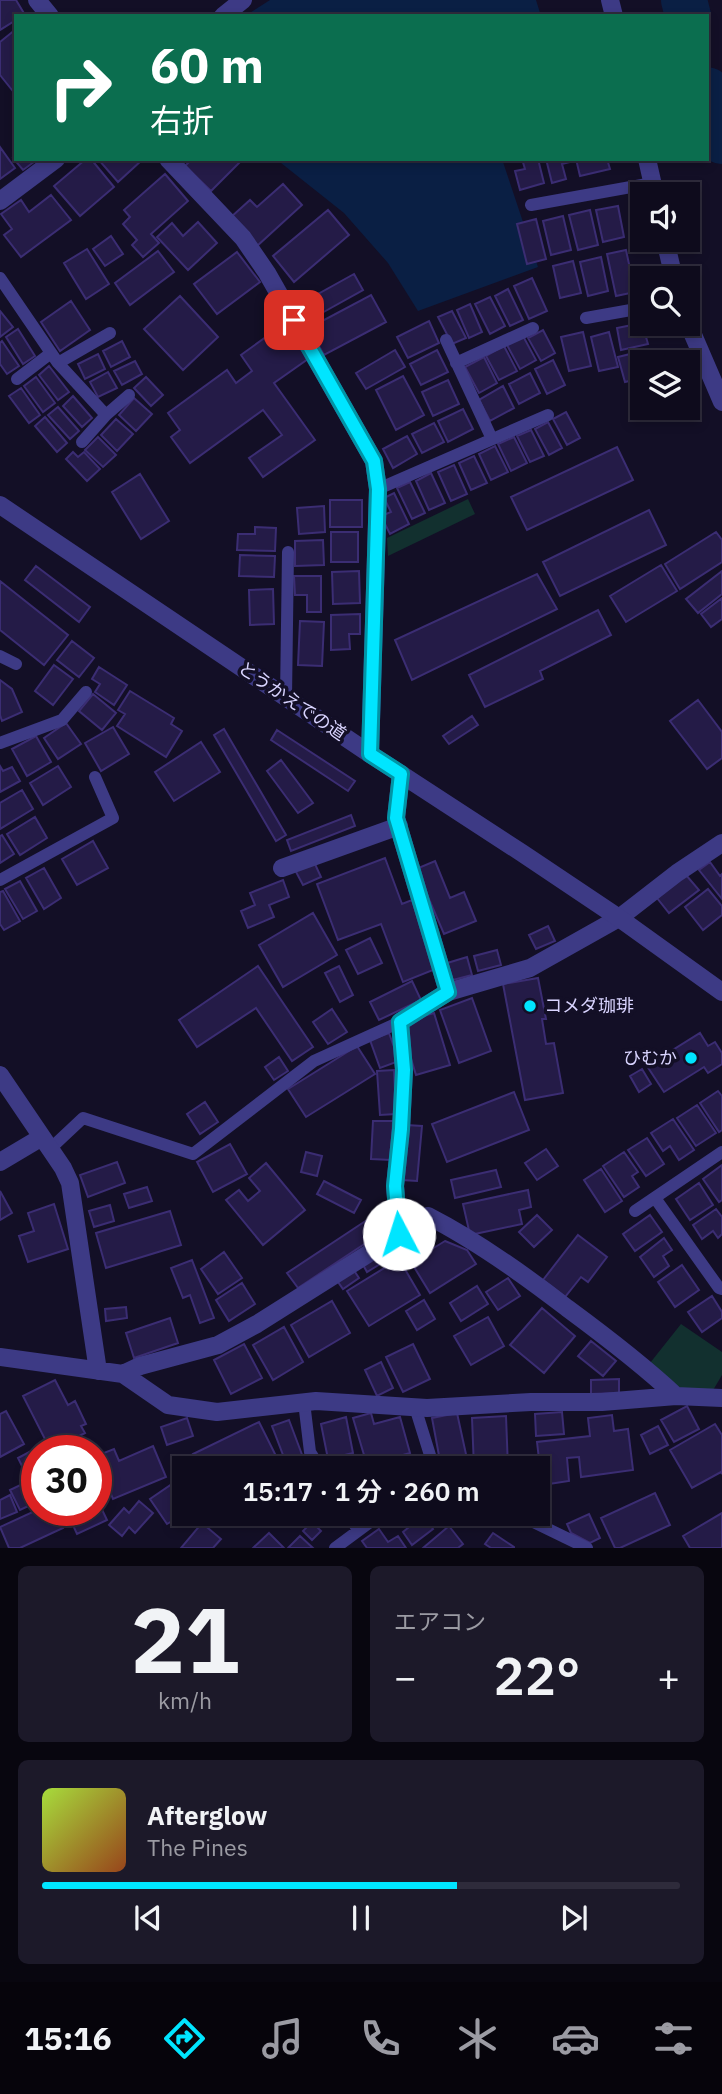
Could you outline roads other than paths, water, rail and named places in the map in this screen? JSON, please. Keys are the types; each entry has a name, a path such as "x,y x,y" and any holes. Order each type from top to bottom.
{"street":[{"path":"37,0 48,14"},
{"path":"226,14 243,0"},
{"path":"0,201 53,161"},
{"path":"170,161 243,238 267,273 374,461 378,489 370,754"},
{"path":"647,161 652,182"},
{"path":"694,336 722,401"},
{"name":"とうかえでの道","path":"0,505 370,754 620,918 722,992"},
{"path":"401,774 396,818 448,992"},
{"path":"282,868 399,826"},
{"path":"399,1234 395,1186 404,1070 400,1022 448,992 530,968 620,918 677,873 722,843"},
{"path":"0,1075 70,1183 98,1371"},
{"path":"0,1162 46,1143"},
{"path":"123,1374 140,1366 218,1345 257,1324 428,1216 460,1233 527,1277 640,1362 676,1396"},
{"path":"0,1357 123,1374 168,1405 217,1412 316,1401 415,1407 601,1402 676,1396 722,1398"}],"lane":[{"path":"531,205 630,192"},
{"path":"0,278 55,358 107,415"},
{"path":"586,318 630,310"},
{"path":"456,363 533,328"},
{"path":"17,379 110,333"},
{"path":"446,340 492,439"},
{"path":"82,442 129,395"},
{"path":"378,489 548,415"},
{"path":"286,697 288,552"},
{"path":"0,656 16,664"},
{"path":"0,743 62,720 86,692"},
{"path":"0,880 114,818 95,777"},
{"path":"46,1143 83,1118 193,1154 314,1061 400,1022"},
{"path":"635,1211 722,1152"},
{"path":"655,1198 722,1289"},
{"path":"304,1402 312,1456"},
{"path":"415,1407 430,1456"},
{"path":"356,1526 358,1530"},
{"path":"335,1548 364,1526"},
{"path":"542,1526 587,1548"}],"water":[{"path":"270,0 536,0 540,14 248,14"},
{"path":"279,161 503,161 538,267 418,311 388,263 344,213"}],"waterway":[{"path":"684,0 688,14"},
{"path":"709,97 722,141"}],"place":[{"name":"コメダ珈琲","path":"530,1006"},
{"name":"ひむか","path":"691,1058"}]}
